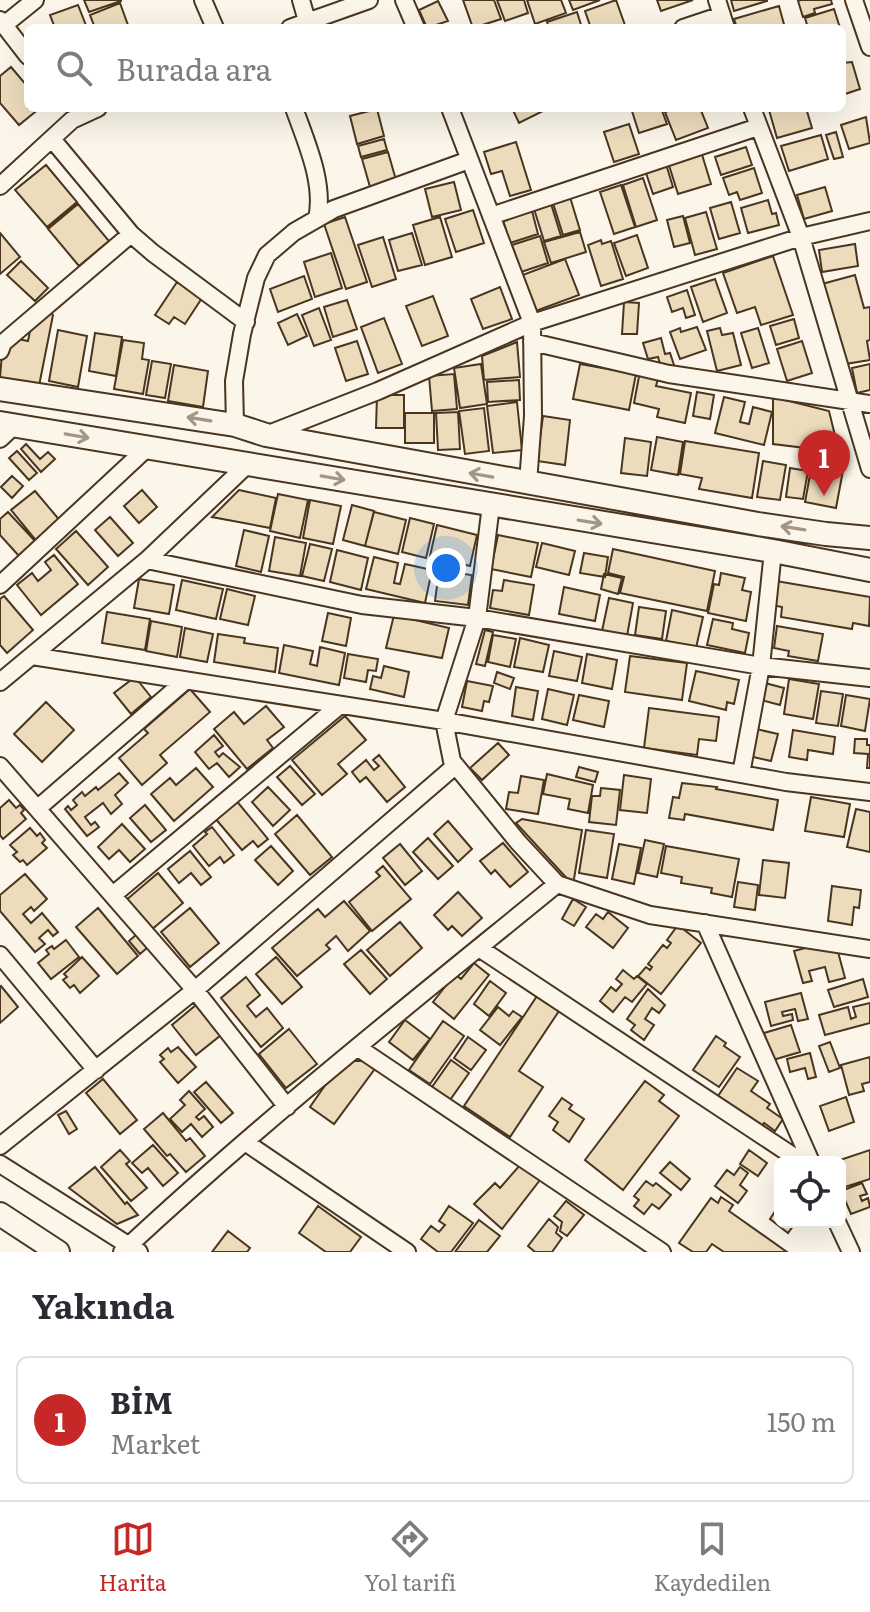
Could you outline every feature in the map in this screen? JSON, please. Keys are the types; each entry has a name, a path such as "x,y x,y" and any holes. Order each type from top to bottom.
{"main road":[{"path":"0,389 235,425 266,435 758,524 870,538"},
{"path":"5,429 249,463 870,570"},
{"path":"0,1214 58,1252"}],"street":[{"path":"24,51 2,23 35,0"},
{"path":"203,0 213,24"},
{"path":"301,0 307,21"},
{"path":"300,24 369,0"},
{"path":"404,0 414,24"},
{"path":"854,0 870,47"},
{"path":"694,24 722,14"},
{"path":"0,186 52,139 76,112"},
{"path":"295,112 310,152 321,203 317,219"},
{"path":"451,112 532,323 533,416 528,483"},
{"path":"753,112 801,237 870,469"},
{"path":"491,216 758,127"},
{"path":"52,139 131,234 246,322"},
{"path":"235,425 234,381 242,334 256,278 267,255 294,232 334,209 469,160"},
{"path":"266,435 378,391 532,323 801,237 870,221"},
{"path":"0,351 3,343 131,234"},
{"path":"532,342 669,374 870,404"},
{"path":"0,585 147,448"},
{"path":"0,682 147,560 249,463"},
{"path":"491,505 477,618 444,721 455,766 518,842 557,884 650,915 870,949"},
{"path":"741,774 761,666 773,551"},
{"path":"147,560 362,605 477,618 761,666 870,678"},
{"path":"32,656 444,721 741,774 870,792"},
{"path":"38,808 185,681"},
{"path":"113,895 340,705"},
{"path":"0,766 195,990 287,1107"},
{"path":"1,1143 195,990 455,766"},
{"path":"0,1164 130,1250 245,1142 557,884"},
{"path":"705,923 808,1156"},
{"path":"479,948 793,1156"},
{"path":"0,955 96,1070"},
{"path":"357,1047 662,1252"},
{"path":"245,1142 407,1252"},
{"path":"840,1228 851,1252"}],"building":[{"path":"84,0 121,0 121,1 89,12"},
{"path":"463,0 494,0 501,19 472,24"},
{"path":"497,0 524,0 528,13 505,21"},
{"path":"527,0 561,0 566,13 535,24"},
{"path":"569,0 600,0 573,10"},
{"path":"616,0 625,24 590,24 585,11"},
{"path":"657,0 693,0 661,11"},
{"path":"731,0 767,0 767,1 734,11"},
{"path":"831,0 832,4 814,9 815,13 803,17 798,1"},
{"path":"438,1 448,21 425,24 419,10"},
{"path":"120,3 128,24 93,24 90,15"},
{"path":"78,5 85,24 53,24 50,15"},
{"path":"779,6 784,24 736,24 734,19"},
{"path":"834,9 839,24 807,24 805,18"},
{"path":"577,12 581,24 548,24"},
{"path":"852,62 860,89 846,94 846,63"},
{"path":"11,67 24,82 24,112 35,112 19,125 0,103 0,76"},
{"path":"378,112 384,136 357,144 350,116"},
{"path":"514,112 541,112 519,123"},
{"path":"632,112 662,112 667,124 639,133"},
{"path":"665,112 702,112 708,128 676,140"},
{"path":"770,112 807,112 812,128 777,138"},
{"path":"866,117 870,143 849,149 841,125"},
{"path":"629,124 639,154 614,162 604,132"},
{"path":"836,132 843,157 834,159 826,135"},
{"path":"821,135 828,159 789,171 781,146"},
{"path":"384,139 387,150 361,157 358,146"},
{"path":"516,142 531,190 510,196 502,171 491,174 484,152"},
{"path":"746,147 752,165 721,175 715,157"},
{"path":"700,148 711,184 678,194 667,159"},
{"path":"388,152 396,180 370,187 362,159"},
{"path":"665,161 673,187 653,194 644,167"},
{"path":"46,165 77,202 47,227 15,190"},
{"path":"754,168 762,193 740,200 737,192 729,195 723,178"},
{"path":"643,178 657,220 636,227 623,185"},
{"path":"454,182 461,210 432,217 425,189"},
{"path":"621,185 635,227 614,234 600,192"},
{"path":"825,187 832,211 804,219 797,195"},
{"path":"570,197 580,230 563,235 553,203"},
{"path":"768,200 779,225 748,233 741,208"},
{"path":"731,202 740,233 719,239 710,208"},
{"path":"78,204 109,241 79,266 48,229"},
{"path":"551,204 561,236 544,241 534,209"},
{"path":"473,210 484,243 456,252 445,219"},
{"path":"532,211 538,234 510,243 503,220"},
{"path":"706,212 717,249 695,255 685,218"},
{"path":"683,216 690,243 674,247 667,220"},
{"path":"345,217 367,282 346,289 324,224"},
{"path":"440,217 452,257 425,265 413,225"},
{"path":"580,232 586,252 551,263 544,242"},
{"path":"0,233 20,257 0,274"},
{"path":"412,233 422,265 398,271 389,240"},
{"path":"637,235 648,268 626,276 614,243"},
{"path":"540,236 548,263 521,272 512,245"},
{"path":"383,237 396,279 372,287 358,245"},
{"path":"601,240 602,244 611,241 623,279 601,286 588,245"},
{"path":"855,244 858,266 822,272 819,250"},
{"path":"331,253 342,288 315,297 304,262"},
{"path":"773,256 793,315 761,325 755,307 737,313 723,273"},
{"path":"565,259 579,295 533,312 520,276"},
{"path":"21,261 48,288 35,301 7,275"},
{"path":"855,275 864,308 870,307 870,340 867,341 870,360 845,364 822,284"},
{"path":"304,276 312,299 278,312 270,289"},
{"path":"715,279 727,313 703,322 691,287"},
{"path":"177,282 202,298 185,324 174,317 169,324 155,315"},
{"path":"500,287 512,319 483,329 471,299"},
{"path":"687,290 695,315 686,318 683,308 672,312 667,297"},
{"path":"433,296 448,336 422,346 406,306"},
{"path":"347,300 357,329 333,337 324,307"},
{"path":"624,302 639,303 637,334 622,334"},
{"path":"319,308 331,340 314,346 302,315"},
{"path":"49,311 53,315 39,386 0,378 2,353 18,339 28,341 31,326"},
{"path":"297,314 307,336 288,345 278,323"},
{"path":"384,318 402,364 378,373 361,327"},
{"path":"794,319 799,338 776,345 770,326"},
{"path":"697,327 706,350 680,359 670,332"},
{"path":"720,328 722,335 733,333 741,365 717,371 707,331"},
{"path":"758,328 769,363 752,368 741,333"},
{"path":"58,330 87,336 78,387 49,381"},
{"path":"95,333 122,337 116,376 89,371"},
{"path":"661,338 665,354 670,353 675,368 662,371 658,357 648,359 643,343"},
{"path":"123,340 144,343 142,359 149,360 143,394 114,389"},
{"path":"357,341 368,374 346,381 335,348"},
{"path":"802,341 812,373 787,381 777,349"},
{"path":"517,342 520,377 484,380 482,356"},
{"path":"152,361 171,364 165,398 146,395"},
{"path":"481,364 487,404 460,408 454,368"},
{"path":"580,364 636,374 629,410 573,399"},
{"path":"870,364 870,390 857,393 852,368"},
{"path":"174,365 208,371 203,407 168,401"},
{"path":"640,371 659,375 656,386 691,393 685,423 657,417 659,409 634,403"},
{"path":"454,374 457,409 432,411 429,376"},
{"path":"519,380 520,400 488,402 487,382"},
{"path":"697,392 714,395 710,419 693,416"},
{"path":"377,395 404,395 404,428 376,428"},
{"path":"724,397 745,402 740,422 749,424 753,407 772,412 764,445 715,433"},
{"path":"773,397 829,411 839,452 773,444"},
{"path":"517,402 522,450 493,453 487,406"},
{"path":"484,408 489,451 465,454 459,411"},
{"path":"458,412 460,449 438,450 436,413"},
{"path":"405,413 434,413 434,443 405,443"},
{"path":"543,416 570,420 565,465 537,461"},
{"path":"657,437 683,442 678,475 651,470"},
{"path":"625,438 651,442 647,476 621,473"},
{"path":"685,441 759,453 752,498 699,489 702,478 680,474"},
{"path":"26,444 40,459 48,452 55,459 41,472 21,449"},
{"path":"17,451 37,473 29,480 9,458"},
{"path":"813,459 844,465 836,508 805,502"},
{"path":"763,461 786,465 780,500 757,497"},
{"path":"790,468 808,471 803,499 786,497"},
{"path":"12,476 23,486 12,498 1,487"},
{"path":"142,490 157,507 139,523 124,506"},
{"path":"239,490 276,498 270,528 212,517"},
{"path":"35,491 62,523 38,543 11,510"},
{"path":"278,494 308,500 300,538 270,531"},
{"path":"310,500 341,506 333,544 303,538"},
{"path":"352,505 374,511 365,546 343,540"},
{"path":"8,512 35,541 19,556 0,535 0,519"},
{"path":"374,512 406,520 398,554 365,546"},
{"path":"110,517 133,543 118,556 95,530"},
{"path":"410,518 434,524 426,558 402,552"},
{"path":"437,525 477,535 470,566 430,556"},
{"path":"244,530 269,536 261,572 236,566"},
{"path":"76,531 108,567 88,585 56,549"},
{"path":"498,535 538,543 531,577 491,569"},
{"path":"275,537 306,543 300,576 269,571"},
{"path":"542,543 575,551 569,575 536,567"},
{"path":"310,544 332,549 324,581 302,576"},
{"path":"613,549 715,571 707,611 620,593 624,577 608,573"},
{"path":"337,550 368,558 361,590 330,582"},
{"path":"584,553 608,557 605,577 580,573"},
{"path":"54,555 78,584 41,615 17,585 32,573 38,581 51,570 45,562"},
{"path":"374,557 398,563 394,583 400,584 405,564 432,570 425,603 366,589"},
{"path":"439,571 472,575 468,605 435,601"},
{"path":"721,573 745,578 742,590 751,592 746,621 708,613 714,584 719,585"},
{"path":"604,574 622,578 618,594 601,589"},
{"path":"139,579 174,585 169,614 134,608"},
{"path":"182,580 223,589 216,619 176,610"},
{"path":"504,580 534,585 529,615 490,608 493,590 502,591"},
{"path":"776,581 870,597 869,626 853,623 852,629 781,617 782,607 772,605"},
{"path":"564,587 600,595 595,621 559,614"},
{"path":"227,589 255,596 248,625 220,619"},
{"path":"4,596 33,630 7,653 0,645 0,599"},
{"path":"609,598 633,603 627,636 602,631"},
{"path":"639,607 666,611 662,639 635,635"},
{"path":"672,610 703,617 696,648 666,641"},
{"path":"107,612 150,619 145,650 102,643"},
{"path":"328,613 351,618 346,646 322,641"},
{"path":"394,615 449,628 442,658 386,648"},
{"path":"713,619 733,623 732,629 749,633 745,653 707,645"},
{"path":"151,621 182,627 177,657 146,651"},
{"path":"777,626 823,634 818,661 788,656 789,651 774,648"},
{"path":"185,628 213,634 207,662 180,657"},
{"path":"485,630 493,632 485,666 476,664"},
{"path":"218,634 245,638 244,643 278,648 275,672 214,662"},
{"path":"493,635 516,639 510,667 488,662"},
{"path":"520,638 549,645 543,672 514,667"},
{"path":"284,645 313,651 310,664 317,666 320,647 345,653 339,685 279,673"},
{"path":"554,651 582,657 577,681 549,676"},
{"path":"348,654 378,659 376,671 368,670 366,682 344,678"},
{"path":"587,654 617,660 612,689 582,683"},
{"path":"630,656 687,663 682,700 625,692"},
{"path":"384,666 409,672 404,697 370,689 373,676 381,678"},
{"path":"696,671 739,680 734,704 727,702 726,710 689,701"},
{"path":"497,672 514,678 510,689 494,683"},
{"path":"135,677 151,697 131,714 114,693"},
{"path":"789,679 819,684 813,719 784,714"},
{"path":"467,681 493,686 489,702 484,701 482,711 462,707"},
{"path":"765,683 784,688 780,705 761,700"},
{"path":"516,687 538,691 533,720 512,716"},
{"path":"190,689 210,712 160,755 167,763 142,785 119,758 148,733 144,729"},
{"path":"548,689 574,695 567,725 542,719"},
{"path":"821,691 843,694 838,726 816,723"},
{"path":"579,695 609,701 604,727 573,720"},
{"path":"846,695 870,699 865,731 841,726"},
{"path":"46,702 74,730 42,762 14,734"},
{"path":"266,706 284,727 267,740 273,748 247,769 214,729 234,712 244,724"},
{"path":"649,708 719,717 716,741 699,739 697,755 644,748"},
{"path":"345,716 366,740 338,764 347,774 322,795 292,760"},
{"path":"756,729 778,734 771,761 749,756"},
{"path":"793,730 835,737 833,754 808,750 807,760 789,757"},
{"path":"214,735 223,746 215,752 219,757 223,753 240,767 229,777 217,763 209,769 195,752"},
{"path":"855,739 867,739 870,768 867,768 868,754 854,753"},
{"path":"498,743 509,755 482,780 470,768"},
{"path":"379,755 405,787 387,802 366,777 360,782 352,772 366,760 374,770 379,766 373,760"},
{"path":"290,766 315,794 302,805 277,777"},
{"path":"579,767 598,772 595,782 576,777"},
{"path":"196,768 213,787 174,821 151,794 170,778 176,785"},
{"path":"119,773 128,783 115,795 122,804 111,814 103,803 85,817 91,825 95,822 99,827 87,836 65,809 68,806 71,810 77,805 73,800 82,792 85,796 96,787 98,790"},
{"path":"547,774 593,785 588,813 568,809 570,799 543,794"},
{"path":"624,775 651,779 647,813 620,810"},
{"path":"521,776 544,780 538,814 506,809 509,792 518,793"},
{"path":"682,783 778,800 773,830 685,814 684,820 669,818 673,797 679,798"},
{"path":"268,787 290,810 273,826 252,802"},
{"path":"601,788 620,790 616,825 589,822 592,796 600,796"},
{"path":"811,797 850,804 844,837 805,831"},
{"path":"235,799 268,839 258,847 253,841 242,850 214,817"},
{"path":"9,800 16,808 20,805 26,819 3,839 0,835 0,808"},
{"path":"145,805 166,830 151,842 130,818"},
{"path":"856,809 870,812 870,852 847,847"},
{"path":"297,815 332,857 310,875 275,834"},
{"path":"522,819 582,830 573,885 516,823"},
{"path":"448,821 472,849 458,862 434,834"},
{"path":"122,824 145,849 130,862 119,850 109,859 98,847"},
{"path":"212,827 234,855 224,863 220,857 209,866 193,846"},
{"path":"30,828 37,836 40,833 45,840 42,843 47,848 27,865 13,855 17,852 10,845"},
{"path":"586,830 614,834 607,878 579,873"},
{"path":"428,838 453,866 438,879 413,852"},
{"path":"645,840 664,844 657,877 638,873"},
{"path":"503,843 528,872 510,887 495,870 491,874 480,861"},
{"path":"400,844 422,871 405,885 383,858"},
{"path":"619,844 641,848 634,884 612,879"},
{"path":"271,846 293,871 278,885 255,860"},
{"path":"666,846 739,859 732,897 711,893 712,888 681,883 682,877 661,873"},
{"path":"190,851 211,877 201,885 191,873 179,883 168,869"},
{"path":"763,860 789,863 785,898 759,895"},
{"path":"383,866 411,899 372,931 349,902 380,876 376,872"},
{"path":"158,873 183,903 150,931 125,901"},
{"path":"25,874 47,899 34,911 31,907 23,914 31,923 42,913 58,932 53,936 48,930 39,938 45,944 35,952 0,911 0,895"},
{"path":"738,882 758,885 755,910 734,907"},
{"path":"832,886 861,890 859,908 854,907 852,925 828,921"},
{"path":"458,892 482,918 462,936 452,926 448,930 434,915"},
{"path":"573,899 586,907 574,926 562,919"},
{"path":"344,901 370,931 348,951 336,936 326,945 330,949 297,976 272,948 318,909 325,917"},
{"path":"98,908 138,956 117,974 76,927"},
{"path":"190,908 219,943 190,967 161,932"},
{"path":"608,912 628,928 613,948 586,927 596,914 603,919"},
{"path":"400,922 422,948 390,976 367,950"},
{"path":"678,925 701,943 661,994 638,976 646,967 650,970 652,967 648,964 663,945 667,948 671,943 667,940"},
{"path":"137,934 148,947 140,954 129,941"},
{"path":"66,940 79,957 51,979 38,963 49,954 46,950 52,946 54,949"},
{"path":"820,944 837,948 845,978 829,982 825,967 809,971 812,981 803,983 794,951"},
{"path":"361,950 387,979 370,994 344,964"},
{"path":"82,957 99,976 80,993 74,985 70,988 63,980 67,977 64,974"},
{"path":"276,957 302,987 282,1004 256,974"},
{"path":"474,963 489,975 454,1019 433,1002 455,974 461,979"},
{"path":"623,970 647,984 632,1002 625,997 613,1012 600,1001 611,987 616,991 622,984 616,979"},
{"path":"246,977 260,995 247,1006 256,1017 267,1008 283,1028 261,1047 221,998"},
{"path":"863,979 868,997 834,1007 828,990"},
{"path":"490,981 506,993 489,1016 474,1004"},
{"path":"0,987 18,1007 0,1023"},
{"path":"648,989 665,1005 659,1013 652,1008 645,1019 654,1025 644,1040 631,1030 635,1025 627,1019"},
{"path":"801,993 808,1019 798,1021 795,1009 782,1012 783,1016 792,1014 793,1020 771,1026 765,1002"},
{"path":"537,996 559,1011 519,1071 543,1087 510,1137 464,1106"},
{"path":"870,1003 870,1023 825,1035 819,1015 848,1007 851,1019 856,1017 853,1007"},
{"path":"196,1005 221,1035 196,1055 172,1025"},
{"path":"498,1007 509,1016 513,1011 522,1017 500,1045 480,1030"},
{"path":"405,1020 430,1039 413,1060 389,1042"},
{"path":"443,1021 464,1036 430,1084 409,1070"},
{"path":"791,1025 800,1052 773,1060 764,1033"},
{"path":"289,1029 317,1064 286,1088 259,1054"},
{"path":"716,1036 740,1057 719,1087 693,1070"},
{"path":"468,1037 486,1050 471,1070 454,1058"},
{"path":"830,1042 840,1068 829,1072 819,1046"},
{"path":"178,1047 196,1067 178,1083 160,1062 164,1059 160,1055 168,1048 171,1052"},
{"path":"810,1053 816,1077 808,1079 805,1068 790,1072 787,1059"},
{"path":"870,1057 870,1082 862,1084 864,1091 849,1095 841,1065"},
{"path":"451,1060 469,1073 450,1100 432,1087"},
{"path":"342,1061 369,1061 377,1066 334,1124 310,1107"},
{"path":"737,1068 758,1081 751,1091 770,1104 767,1108 783,1119 775,1131 764,1123 760,1129 716,1099"},
{"path":"103,1079 137,1120 120,1134 86,1093"},
{"path":"645,1081 664,1095 659,1101 679,1116 623,1190 585,1160"},
{"path":"206,1082 233,1113 221,1123 194,1092"},
{"path":"189,1091 205,1109 196,1117 199,1120 204,1116 213,1127 202,1137 191,1124 182,1132 170,1119 185,1105 180,1100"},
{"path":"846,1097 854,1122 829,1131 820,1106"},
{"path":"562,1098 572,1105 569,1109 584,1119 569,1142 553,1130 558,1122 549,1116"},
{"path":"66,1111 77,1129 69,1134 58,1115"},
{"path":"163,1113 186,1141 190,1138 205,1156 186,1172 170,1154 167,1156 144,1129"},
{"path":"153,1145 178,1173 163,1186 148,1168 142,1173 132,1163"},
{"path":"120,1150 130,1161 126,1164 147,1188 131,1201 101,1167"},
{"path":"749,1150 767,1163 758,1176 740,1164"},
{"path":"870,1150 870,1179 846,1187 846,1158"},
{"path":"670,1162 690,1179 681,1190 660,1173"},
{"path":"520,1165 540,1180 502,1229 474,1204 495,1183 500,1188"},
{"path":"95,1167 138,1215 117,1224 69,1188"},
{"path":"740,1167 748,1173 740,1185 747,1191 738,1203 715,1186 727,1170 734,1175"},
{"path":"646,1181 653,1186 656,1183 671,1195 659,1209 652,1204 644,1214 634,1206 639,1200 634,1196"},
{"path":"862,1183 867,1194 860,1196 862,1201 868,1198 870,1207 851,1214 846,1202 846,1189"},
{"path":"721,1197 733,1205 729,1211 787,1252 724,1252 712,1244 706,1252 693,1252 679,1243 711,1198 718,1203"},
{"path":"566,1201 584,1215 567,1236 560,1231 562,1222 554,1216"},
{"path":"318,1206 361,1237 350,1252 326,1252 299,1233"},
{"path":"449,1206 473,1223 451,1252 438,1252 421,1239 431,1226 439,1232 445,1225 439,1221"},
{"path":"549,1219 558,1227 556,1233 562,1238 552,1252 535,1252 528,1246"},
{"path":"479,1220 500,1236 487,1252 455,1252"},
{"path":"228,1231 250,1248 247,1252 212,1252"}],"place":[{"name":"BİM","path":"824,496"}]}
